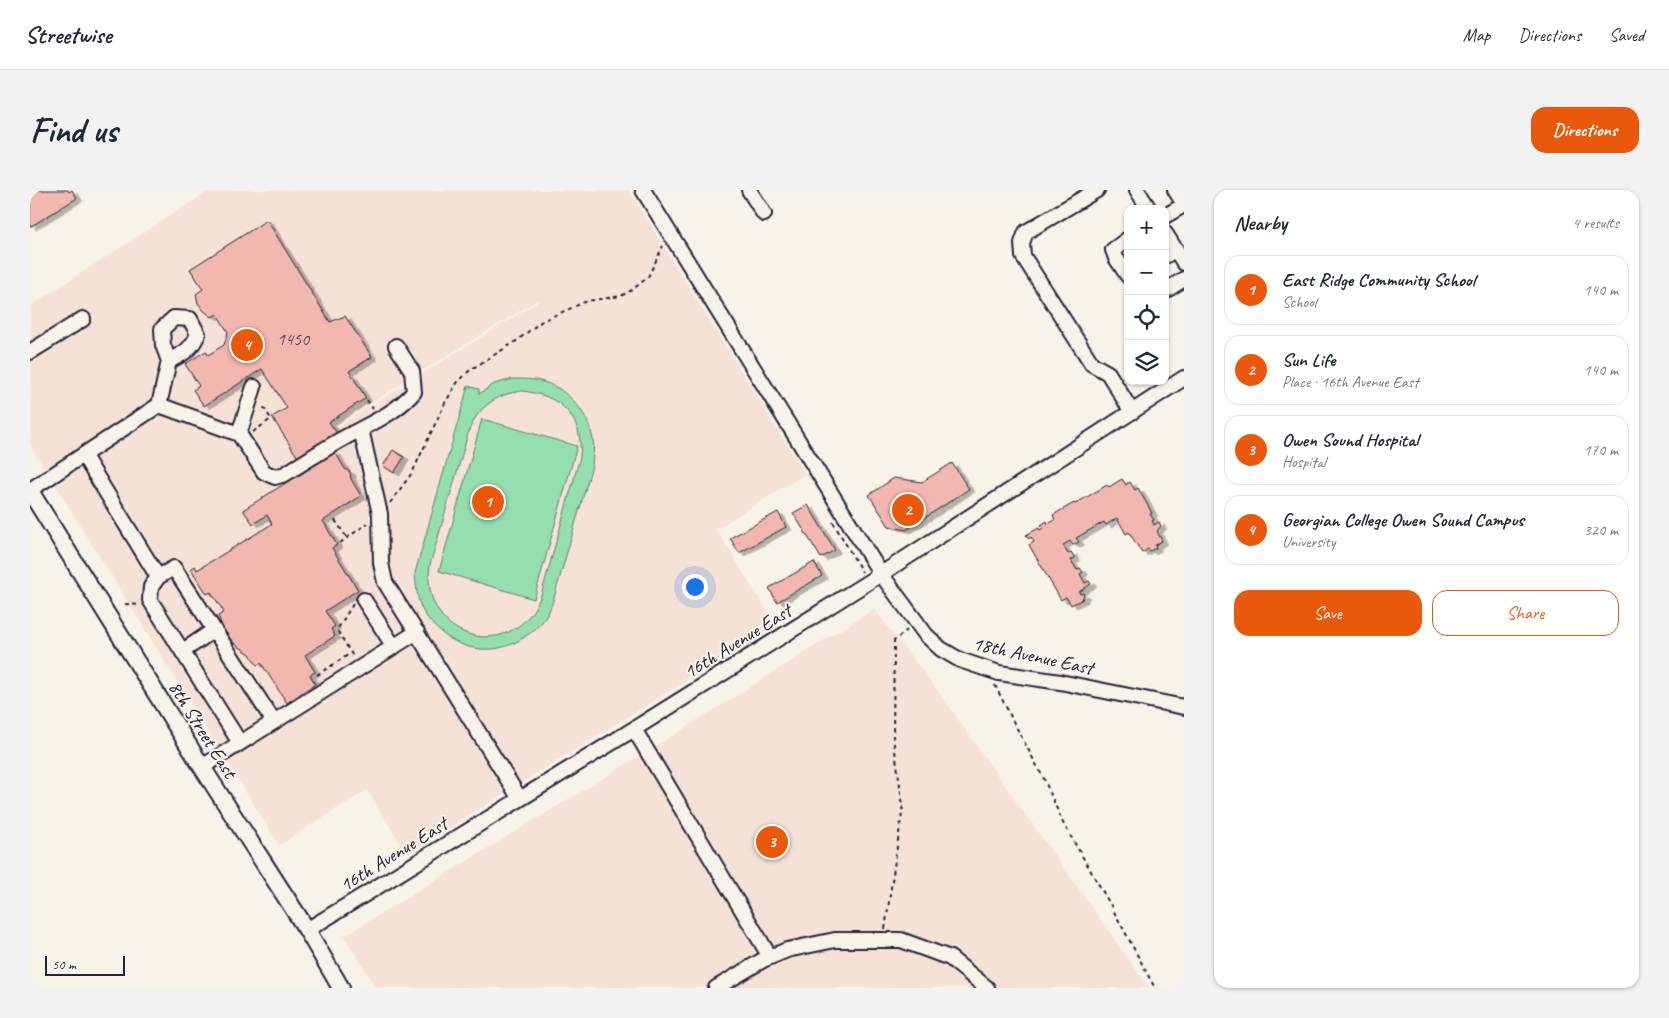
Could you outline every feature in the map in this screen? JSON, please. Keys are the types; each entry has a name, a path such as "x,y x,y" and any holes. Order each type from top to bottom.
{"main road":[{"name":"8th Street East","path":"30,491 202,767 307,930 341,988"}],"street":[{"name":"18th Avenue East","path":"643,190 881,574 926,635 942,649 960,660 988,670 1060,682 1184,707"},
{"path":"749,190 764,214"},
{"path":"1097,190 1026,232 1022,243 1023,256 1092,364 1108,373 1132,412"},
{"path":"1137,190 1146,205"},
{"path":"1169,213 1184,204 1175,190"},
{"path":"1124,242 1113,250 1124,270"},
{"path":"1171,253 1184,263"},
{"path":"1169,288 1184,279"},
{"path":"30,352 83,319"},
{"path":"159,405 241,437 264,472 275,477 284,474 396,410 414,392 412,371 396,346"},
{"path":"30,491 159,405 169,360"},
{"name":"16th Avenue East","path":"307,930 634,729 881,574 1184,378"},
{"path":"241,437 254,387"},
{"path":"361,429 380,514 381,563 385,582 520,799"},
{"path":"84,456 158,577"},
{"path":"240,743 150,600 151,587 158,577 174,568 274,722"},
{"path":"361,599 394,647"},
{"path":"183,651 214,630"},
{"path":"202,767 416,632"},
{"path":"634,729 770,956"},
{"path":"716,988 770,956 787,950 835,940 901,940 950,958 987,988"}],"path":[{"path":"340,543 380,514 400,490 412,473 445,403 457,383 470,370 515,342 542,321 587,301 616,297 632,290 648,277 663,246"},
{"path":"241,437 271,419 263,406"},
{"path":"335,520 347,538"},
{"path":"360,668 337,630 361,599"},
{"path":"884,940 903,806 893,737 894,641 917,622"},
{"path":"317,676 351,653"},
{"path":"988,670 1044,779 1063,823 1115,913 1155,988"}],"shaded area":[{"path":"210,190 629,190 805,474 716,529 776,625 407,854 367,790 279,845 30,445 30,306","holes":["539,301 290,456 399,385"]},
{"path":"874,609 935,687 1149,988 376,988 344,936 653,748"}],"green space":[{"path":"513,379 528,379 544,382 560,390 575,402 586,418 592,435 594,450 592,466 548,614 532,632 510,645 496,649 482,649 456,642 433,625 420,604 415,573 468,386 479,389 479,394 494,384","holes":["522,391 548,397 567,410 578,430 580,457 542,592 530,615 512,630 492,636 472,635 454,627 439,612 430,591 430,565 468,434 476,417 488,404 504,395"]},
{"path":"482,419 577,446 534,599 439,571"}],"building":[{"path":"30,190 68,190 69,192 72,190 77,198 30,227"},
{"path":"267,220 330,322 345,316 372,357 349,371 366,398 329,422 339,436 300,461 272,417 287,408 262,369 204,406 193,390 199,386 185,364 206,351 208,355 224,345 228,332 217,314 212,317 198,303 196,294 203,289 190,269"},
{"path":"393,450 404,457 394,473 383,466"},
{"path":"335,452 345,469 350,472 351,479 361,496 323,521 337,545 332,548 358,590 325,611 335,626 331,629 335,636 305,655 315,672 310,675 315,684 287,703 261,663 257,665 250,654 235,644 225,633 218,616 224,612 211,592 207,594 191,569 195,566 197,570 272,524 267,515 253,524 243,510"},
{"path":"952,463 969,489 906,530 889,526 869,495 894,478 922,482"},
{"path":"1122,479 1126,485 1130,482 1135,490 1138,488 1152,513 1150,514 1154,520 1152,521 1154,525 1159,522 1161,526 1157,531 1162,541 1155,545 1156,548 1150,551 1148,549 1142,553 1129,532 1126,534 1117,518 1106,525 1104,522 1076,538 1079,542 1073,545 1070,541 1063,545 1068,554 1071,552 1075,558 1071,560 1077,570 1080,568 1083,572 1080,574 1085,583 1089,581 1091,584 1079,592 1080,594 1083,593 1083,599 1071,605 1066,597 1061,600 1029,545 1034,542 1031,537 1029,539 1026,535 1039,528 1040,530 1043,528 1041,525 1047,521 1048,524 1055,520 1053,515 1107,485 1109,487"},
{"path":"808,505 835,550 821,558 793,513"},
{"path":"778,512 786,527 739,553 730,538"},
{"path":"814,562 822,576 777,602 769,588"}],"place":[{"name":"Georgian College Owen Sound Campus","path":"247,345"},
{"name":"East Ridge Community School","path":"488,502"},
{"name":"Sun Life","path":"908,510"},
{"name":"Owen Sound Hospital","path":"772,842"}]}
